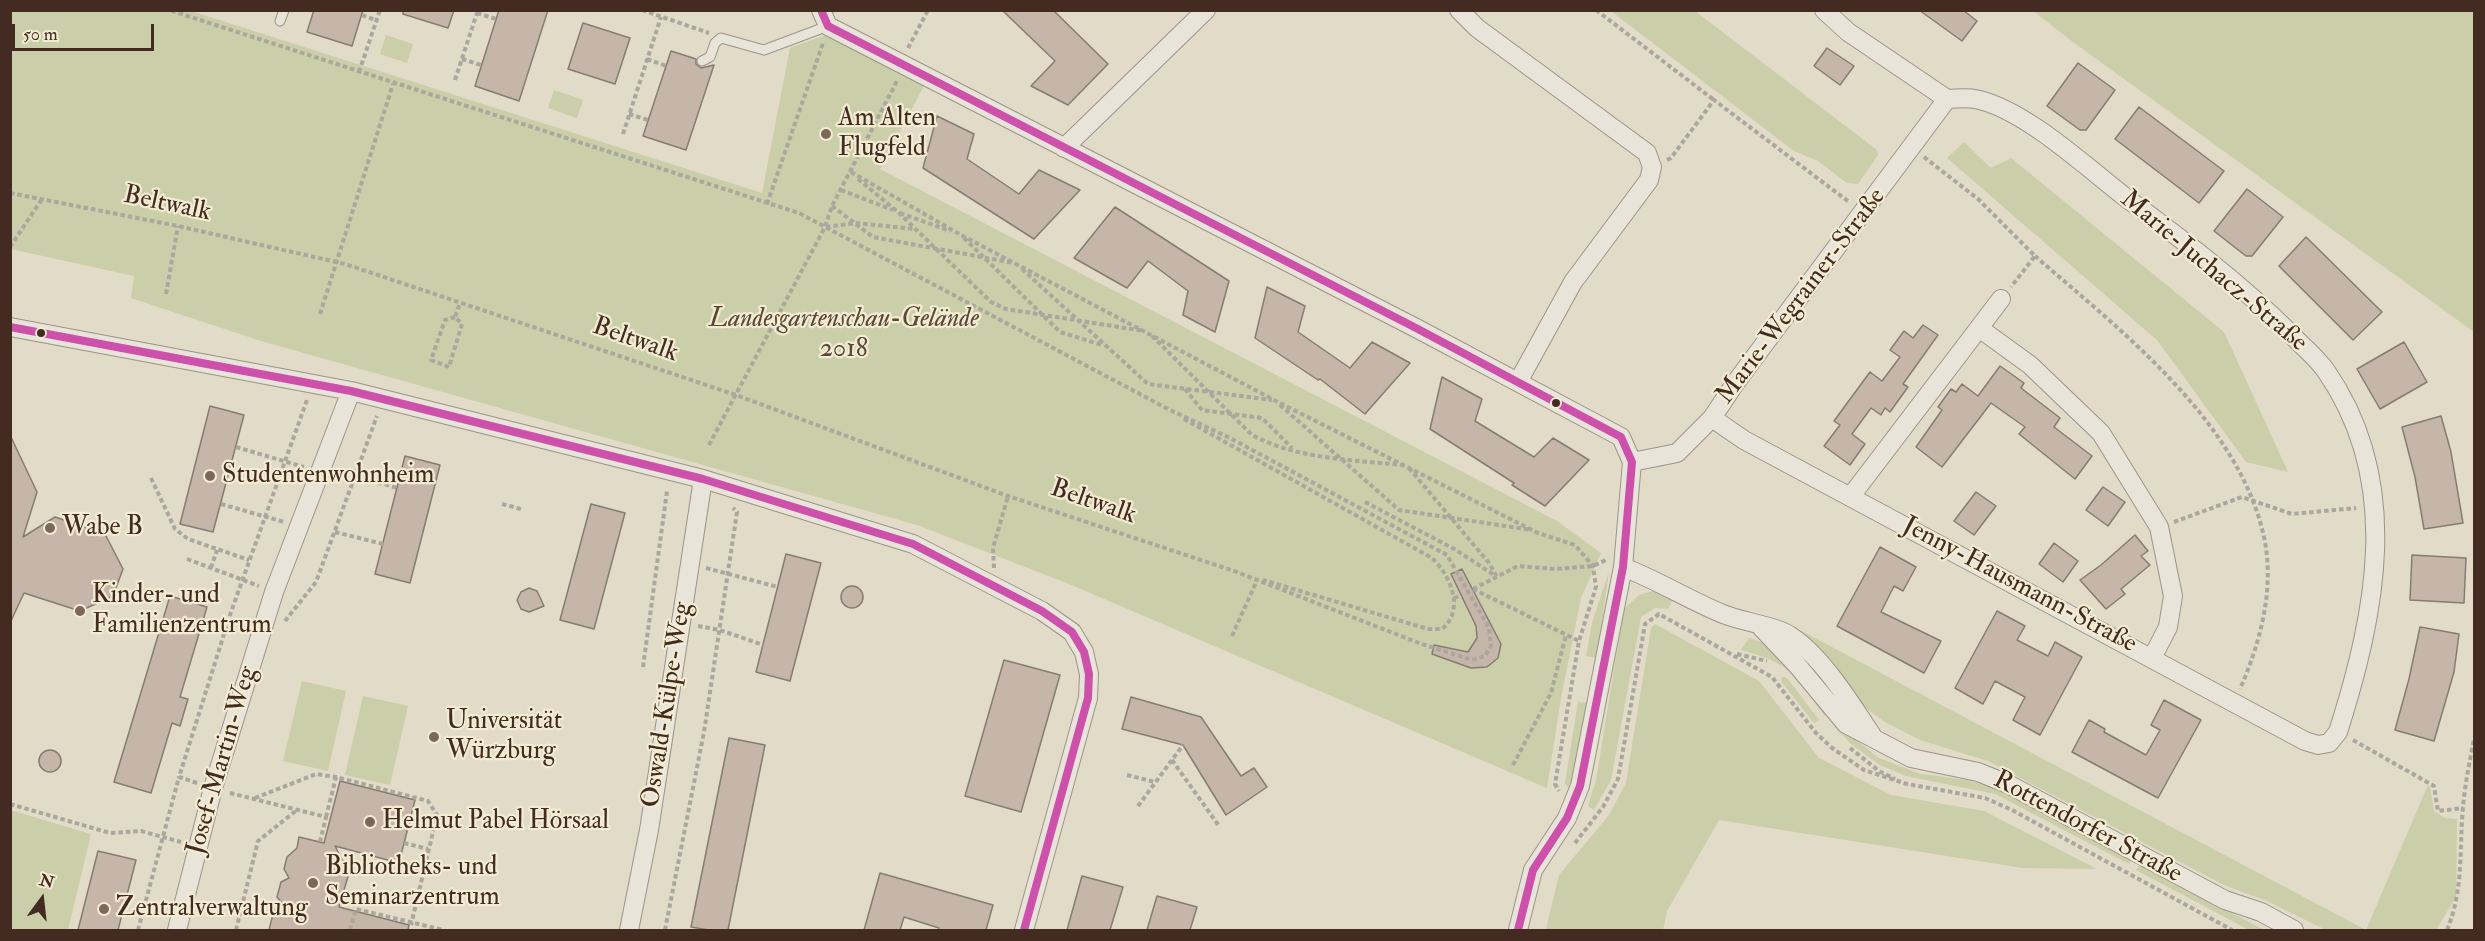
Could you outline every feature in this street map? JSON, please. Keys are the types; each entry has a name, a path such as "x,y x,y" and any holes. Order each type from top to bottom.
{"street":[{"path":"1064,148 1206,10"},
{"path":"1459,10 1476,28 1647,153 1652,167 1649,180 1573,282 1518,382"},
{"path":"1824,10 1848,32 1947,99"},
{"path":"825,18 903,64 1621,437 1632,462 1623,567 1587,753 1574,805 1533,870 1518,930"},
{"name":"Marie-Juchacz-Straße","path":"1947,99 1973,98 1999,106 2034,127 2204,256 2276,319 2325,369 2352,413 2366,452 2374,506 2375,555 2372,598 2363,645 2333,737"},
{"name":"Marie-Wegrainer-Straße","path":"1632,462 1677,453 1712,418 1736,382 1864,214 1947,99"},
{"path":"1851,496 2001,299"},
{"path":"10,327 351,391 703,479 915,545 1042,611 1072,632 1084,652 1089,674 1088,698 1024,930"},
{"path":"1979,328 2030,365 2101,433 2159,527 2173,596 2168,627 2152,658"},
{"name":"Josef-Martin-Weg","path":"177,930 197,846 219,795 274,592 351,391"},
{"name":"Jenny-Hausmann-Straße","path":"1712,418 1744,440 2305,741 2318,745 2333,737"},
{"name":"Oswald-Külpe-Weg","path":"629,930 649,830 703,479"},
{"name":"Rottendorfer Straße","path":"1623,567 1722,614 1761,627 1797,665 1846,724 1875,740 1911,758 1978,772 2008,784 2225,900 2260,912 2294,930"}],"lane":[{"path":"280,21 284,10"},
{"path":"702,61 710,57 715,43 721,38 764,51 825,18"}],"path":[{"name":"Beltwalk","path":"10,193 178,226 335,262 736,395 1008,495 1234,571 1437,631 1452,619 1456,611 1454,598 1443,571 1432,558 1228,446 1167,409 799,213 169,10"},
{"path":"359,73 380,10"},
{"path":"642,10 721,38"},
{"path":"709,445 825,227 832,206 851,172 928,10"},
{"path":"1596,10 1816,175 1864,214"},
{"path":"455,80 477,12 496,20"},
{"path":"362,15 376,20"},
{"path":"623,134 661,17"},
{"path":"767,204 825,18"},
{"path":"462,59 482,65"},
{"path":"647,59 666,66"},
{"path":"320,314 393,84"},
{"path":"1652,167 1671,158 1714,100"},
{"path":"629,114 648,120"},
{"path":"1913,148 1978,199 2035,256 2162,368 2233,458 2252,500 2265,542 2265,611 2257,647 2234,703"},
{"path":"851,172 898,212 991,302 1006,309 1148,332 1230,414 1258,439 1274,446 1338,459 1408,466 1489,563 1497,577"},
{"path":"851,172 961,235 1276,401 1535,531 1575,545 1593,566 1596,587 1579,641 1555,784 1562,799 1574,805"},
{"path":"841,190 961,235 1060,332 1106,346"},
{"path":"10,247 42,199"},
{"path":"832,206 873,237 1017,264 1148,384 1276,401 1338,459 1399,510 1450,516 1535,531"},
{"path":"825,227 855,223 915,229"},
{"path":"166,294 178,226"},
{"path":"2001,299 2035,256"},
{"path":"455,317 460,303"},
{"path":"455,317 462,324 449,366 431,360 445,320 455,317"},
{"path":"1184,388 1202,411 1262,418 1293,450"},
{"path":"138,930 179,777 242,580 307,400"},
{"name":"Beltwalk","path":"1167,409 1230,438 1447,555 1489,628 1491,646 1485,656 1472,660 1401,637 1234,571"},
{"path":"283,623 316,582 377,416"},
{"path":"236,447 286,460 319,472"},
{"path":"356,476 397,488"},
{"path":"151,478 175,529 188,539 249,560"},
{"path":"643,667 667,491"},
{"path":"993,548 1008,495"},
{"path":"2159,527 2242,497 2292,514 2374,506"},
{"path":"1365,502 1456,549 1497,577"},
{"path":"221,504 265,514 298,527"},
{"path":"502,504 521,509"},
{"path":"665,930 704,732 737,512"},
{"path":"335,532 383,544"},
{"path":"211,568 218,550"},
{"path":"187,559 274,592"},
{"path":"690,565 728,572 778,587"},
{"path":"1579,641 1473,589 1518,566 1555,569 1593,566"},
{"path":"1232,636 1257,580"},
{"path":"1454,598 1461,595"},
{"path":"1669,617 1772,677 1816,733 1832,748 1864,770 1907,784 1985,798 2012,810 2232,930"},
{"path":"681,623 720,630 763,645"},
{"path":"1513,765 1551,693 1566,635"},
{"path":"2333,737 2434,786 2438,811 2463,808"},
{"path":"2447,930 2455,911 2461,883 2463,808 2475,738"},
{"path":"1138,806 1183,746"},
{"path":"1172,760 1219,826"},
{"path":"254,798 316,774 428,801 437,815 412,924"},
{"path":"1127,775 1155,782"},
{"path":"179,777 219,795 227,792 326,817"},
{"path":"320,842 336,777"},
{"path":"10,804 110,833 141,831 197,846"},
{"path":"236,930 258,841 297,809"},
{"path":"404,843 428,849"},
{"path":"399,864 424,870"},
{"path":"350,930 356,909 443,930"}],"green space":[{"name":"Landesgartenschau-Gelände 2018","path":"11,11 191,11 762,193 790,48 829,34 925,84 880,169 1557,521 1601,553 1581,598 1561,698 1547,788 1069,584 917,525 261,341 131,298 134,276 11,249"},
{"path":"1611,11 1695,11 1877,150 1878,155 1858,184 1847,183 1818,161 1794,151"},
{"path":"2033,11 2474,11 2474,332 2073,42"},
{"path":"386,35 413,44 407,63 380,54"},
{"path":"554,90 583,100 577,118 548,108"},
{"path":"1964,142 1991,168 2011,158 2224,332 2288,472 2246,462 2157,340 1947,158"},
{"path":"1609,571 1597,658 1586,656 1592,623"},
{"path":"1653,591 1673,599 1668,609 1655,608 1641,617 1611,780 1594,810 1588,806 1596,780 1624,609 1639,595"},
{"path":"1655,624 1759,681 1819,758 1891,795 1984,811 2097,869 2023,868 1719,820 1667,911 1663,930 1546,929 1559,875 1609,815 1626,783 1651,628"},
{"path":"1796,628 2366,930 2326,930 2267,901 2224,885 1988,761 1920,740 1885,722 1863,706 1811,641"},
{"path":"1749,638 1764,643 1787,658 1830,712 1825,716 1799,681 1782,666 1772,660 1741,650"},
{"path":"1782,677 1787,678 1819,720 1814,723 1781,681"},
{"path":"302,681 346,691 328,771 283,761"},
{"path":"363,696 408,706 390,785 345,775"},
{"path":"1578,702 1589,703 1574,777 1568,788 1565,783"},
{"path":"1836,717 1860,743 1879,758 1921,774 1967,780 2003,790 2131,860 2129,864 1995,794 1906,776 1880,765 1851,744 1830,721"},
{"path":"2428,785 2434,811 2445,818 2457,819 2456,897 2436,930 2366,930"},
{"path":"10,810 91,834 68,930 11,930"},
{"path":"2140,865 2264,930 2249,930 2136,870"}],"building":[{"path":"314,10 363,10 352,46 307,32"},
{"path":"403,10 454,10 448,28 403,14"},
{"path":"499,10 548,10 519,101 475,86"},
{"path":"1002,10 1053,10 1108,64 1068,105 1031,86 1055,61"},
{"path":"1919,10 1963,10 1977,21 1962,41"},
{"path":"583,23 630,38 615,84 568,69"},
{"path":"1827,48 1854,66 1840,85 1814,66"},
{"path":"671,51 696,59 696,64 701,68 714,65 686,150 643,136"},
{"path":"2078,63 2115,90 2086,130 2080,130 2047,106"},
{"path":"2139,107 2224,171 2199,203 2115,139"},
{"path":"937,116 974,134 967,159 1019,194 1039,170 1080,190 1034,239 923,168"},
{"path":"2247,189 2283,217 2252,256 2246,256 2214,231"},
{"path":"1115,207 1229,281 1215,332 1183,315 1188,291 1148,261 1127,288 1074,258"},
{"path":"2306,237 2382,312 2353,340 2279,266"},
{"path":"1267,287 1305,306 1298,332 1350,368 1372,342 1410,363 1365,414 1320,379 1318,380 1255,338"},
{"path":"1923,325 1938,335 1903,384 1908,387 1890,412 1885,408 1881,415 1871,408 1852,434 1865,444 1850,465 1824,446 1840,425 1834,421 1870,372 1882,381 1900,357 1890,350 1904,331 1913,338"},
{"path":"2404,342 2427,382 2380,409 2357,369"},
{"path":"2000,366 2024,383 2021,388 2060,418 2054,427 2092,456 2075,479 2019,434 2025,427 1991,403 1942,467 1916,447 1942,410 1938,407 1951,389 1956,392 1962,384 1978,396"},
{"path":"1442,377 1482,399 1475,421 1534,457 1553,438 1589,460 1545,506 1512,485 1514,483 1430,429"},
{"name":"Studentenwohnheim","path":"210,406 244,415 213,532 180,524"},
{"path":"2441,416 2451,452 2463,523 2424,529 2415,477 2402,427"},
{"name":"Wabe B","path":"10,435 37,492 23,537 55,517 105,534 123,569 113,596 80,611 24,593 10,623"},
{"path":"405,456 440,465 410,583 375,574"},
{"path":"2103,487 2125,502 2108,526 2086,510"},
{"path":"1976,492 1996,506 1974,535 1954,521"},
{"path":"591,504 625,513 594,629 560,620"},
{"path":"2135,535 2148,551 2141,556 2150,565 2121,589 2125,594 2106,609 2080,580"},
{"path":"2054,543 2078,561 2063,582 2039,564"},
{"path":"1880,547 1916,567 1903,591 1894,586 1881,612 1941,641 1924,673 1837,626"},
{"path":"786,554 821,563 790,681 756,672"},
{"path":"2412,555 2466,558 2464,603 2410,600"},
{"path":"1462,569 1501,644 1498,658 1487,667 1471,668 1432,654 1434,645 1468,652 1477,638 1476,626 1451,574"},
{"path":"852,586 860,589 863,597 860,605 852,608 844,605 841,597 844,589"},
{"path":"529,588 537,591 544,606 529,612 521,609 517,600 521,592"},
{"path":"170,596 207,607 180,697 188,699 180,726 172,723 151,793 114,782"},
{"path":"1997,611 2025,626 2017,640 2048,656 2055,642 2082,657 2040,735 2013,720 2025,697 1995,681 1983,704 1955,688"},
{"path":"2420,627 2459,634 2454,672 2434,741 2395,730"},
{"path":"1004,660 1060,675 1021,812 965,796"},
{"path":"1131,697 1201,717 1241,776 1254,768 1267,787 1226,815 1183,745 1122,729"},
{"path":"2164,700 2201,720 2158,798 2072,752 2089,720 2105,729 2104,732 2146,755 2160,730 2151,725"},
{"path":"729,738 765,745 728,930 709,930 691,927"},
{"path":"50,750 58,753 61,761 58,769 50,772 42,769 39,761 42,753"},
{"path":"340,781 415,800 399,863 335,846 349,873 339,907 409,925 408,930 269,930 274,910 282,903 277,897 281,882 289,878 284,869 287,857 297,848 299,837 324,843"},
{"name":"Zentralverwaltung","path":"98,851 136,860 118,930 78,930"},
{"path":"880,873 993,905 986,930 938,930 939,928 904,917 900,930 864,930"},
{"path":"1082,876 1123,887 1110,930 1067,930"},
{"path":"1157,896 1197,907 1190,930 1147,930"}],"transit line":[{"path":"821,10 828,26 1416,328 1621,437 1632,462 1623,567 1580,786 1567,818 1533,870 1518,930"},
{"path":"10,327 351,391 703,479 913,544 1042,611 1072,632 1084,652 1089,674 1088,698 1024,930"}],"place":[{"name":"Am Alten Flugfeld","path":"826,134"},
{"name":"Studentenwohnheim","path":"210,476"},
{"name":"Wabe B","path":"50,528"},
{"name":"Kinder- und Familienzentrum","path":"80,611"},
{"name":"Universität Würzburg","path":"434,737"},
{"name":"Helmut Pabel Hörsaal","path":"370,822"},
{"name":"Bibliotheks- und Seminarzentrum","path":"313,883"},
{"name":"Zentralverwaltung","path":"104,909"}]}
